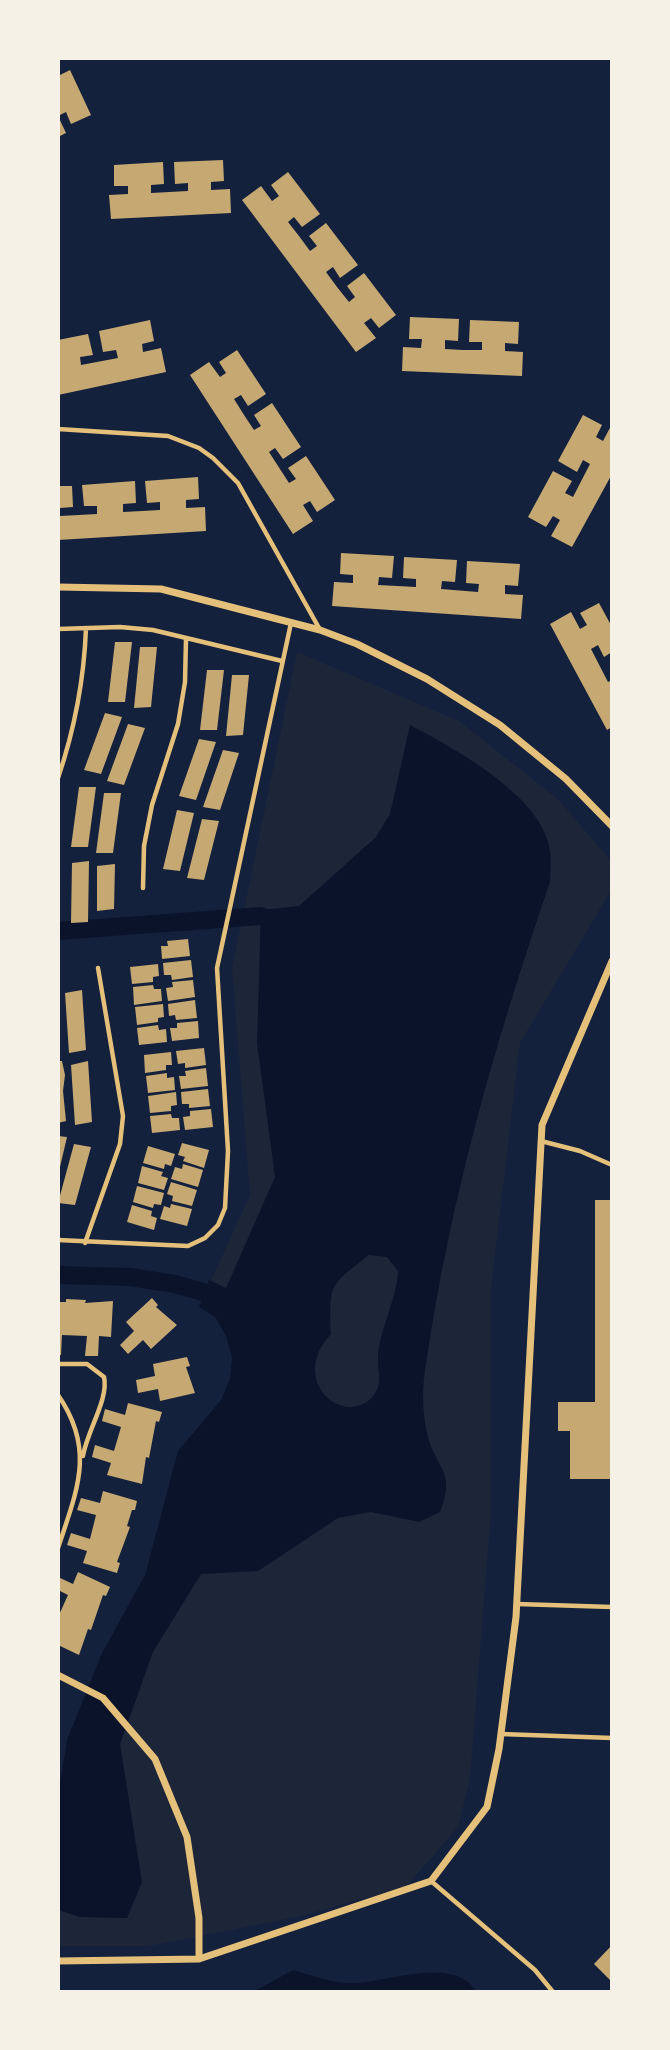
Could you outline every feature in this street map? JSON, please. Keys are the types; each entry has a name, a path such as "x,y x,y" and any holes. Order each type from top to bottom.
{"street":[{"path":"58,587 162,589 320,630 393,660 476,709 566,779 612,825"},
{"path":"58,1961 199,1959 431,1881 487,1807 501,1734 516,1604 542,1125 612,961"},
{"path":"58,1675 103,1698 155,1759 187,1837 199,1918 199,1959"}],"lane":[{"path":"58,429 168,436 199,448 214,458 238,484 320,630"},
{"path":"58,1240 188,1246 205,1238 218,1225 225,1208 228,1151 217,968 291,622"},
{"path":"58,778 78,714 85,671 86,628"},
{"path":"58,629 153,630 282,661"},
{"path":"143,888 144,846 152,805 178,724 185,682 186,639"},
{"path":"85,1243 120,1144 123,1116 98,968"},
{"path":"541,1141 580,1151 612,1164"},
{"path":"58,1364 87,1364 97,1368 106,1387 85,1441 82,1464 58,1548"},
{"path":"58,1395 70,1413 79,1438 82,1464"},
{"path":"516,1604 612,1607"},
{"path":"501,1734 612,1738"},
{"path":"431,1881 535,1970 553,1992"}],"shaded area":[{"path":"297,652 459,721 559,800 612,862 612,889 520,1043 491,1289 491,1512 470,1779 458,1827 406,1887 297,1917 149,1946 58,1946 58,1796 67,1740 102,1653 145,1575 178,1451 221,1400 230,1379 232,1357 226,1336 215,1317 199,1307 250,1195 232,968"},
{"path":"410,725 489,772 525,804 539,821 547,839 551,865 550,882 511,1001 477,1120 436,1301 425,1373 423,1407 427,1433 445,1478 445,1498 440,1512 419,1522 371,1512 338,1518 258,1571 201,1574 153,1652 120,1744 142,1882 127,1918 80,1917 58,1910 58,1796 67,1740 102,1653 145,1575 178,1451 221,1400 230,1379 232,1357 226,1336 215,1317 199,1307 209,1280 226,1288 275,1177 257,1043 261,910 299,906 376,837 390,814","holes":["369,1255 387,1257 398,1271 379,1350 378,1387 373,1396 361,1405 348,1407 325,1395 318,1383 315,1368 319,1352 331,1334 332,1294 339,1280"]},
{"path":"293,1970 344,1983 437,1972 466,1981 477,1992 253,1992"}],"building":[{"path":"70,70 91,115 71,124 66,112 58,116 58,76"},
{"path":"58,116 66,133 58,137"},
{"path":"223,160 224,181 211,182 211,190 230,189 231,213 111,219 109,195 128,194 128,186 114,186 114,165 163,162 164,184 151,185 151,193 188,191 188,183 175,184 174,162"},
{"path":"288,172 320,214 302,227 294,217 288,222 310,251 317,246 309,236 326,223 358,265 340,278 333,267 326,272 337,287 349,302 355,297 347,286 364,273 396,315 379,328 371,318 364,323 376,338 356,352 242,200 261,186 272,201 279,196 271,185"},
{"path":"410,317 459,319 458,341 445,340 445,349 463,350 482,350 482,342 469,342 470,320 519,322 518,344 505,343 505,351 523,352 522,376 402,371 403,347 421,348 422,339 409,339"},
{"path":"150,320 154,341 142,344 143,352 161,348 166,372 58,395 58,340 88,334 93,355 80,357 81,365 118,358 116,350 103,352 99,331"},
{"path":"237,350 266,394 248,406 241,395 234,399 244,415 254,430 261,426 254,415 272,403 301,447 283,459 275,448 269,452 289,483 296,479 288,468 306,456 335,500 317,512 310,501 303,505 313,521 293,534 190,375 209,362 220,377 226,373 219,362"},
{"path":"583,415 602,425 596,437 603,441 612,424 612,474 572,547 551,536 560,520 553,516 546,527 528,517 553,471 572,481 565,493 573,497 590,464 583,460 577,472 558,461"},
{"path":"198,477 199,499 186,500 186,508 205,507 206,531 58,540 58,486 72,486 73,507 60,508 60,516 97,514 97,506 84,506 82,485 135,481 136,503 123,504 123,512 160,510 160,502 147,503 145,481"},
{"path":"341,553 394,556 392,578 379,577 378,585 416,587 416,579 403,578 404,557 457,560 455,582 442,581 441,589 478,592 479,584 466,583 467,561 520,564 518,586 505,585 505,594 523,595 521,619 332,606 334,582 353,583 353,575 340,574"},
{"path":"599,603 612,627 612,652 604,657 598,645 591,649 608,682 612,680 612,727 607,730 550,624 571,612 580,629 587,625 580,613"},
{"path":"115,642 132,642 125,702 108,702"},
{"path":"140,647 157,647 151,707 134,708"},
{"path":"207,670 224,670 217,730 200,730"},
{"path":"232,675 249,675 243,735 226,736"},
{"path":"105,713 122,717 101,774 84,770"},
{"path":"128,724 145,728 124,785 107,781"},
{"path":"199,739 216,742 196,800 179,796"},
{"path":"223,750 239,753 220,810 203,807"},
{"path":"79,787 96,787 88,847 71,847"},
{"path":"104,793 121,793 113,853 96,853"},
{"path":"177,810 194,813 180,871 163,869"},
{"path":"202,819 219,821 204,880 187,878"},
{"path":"89,861 88,922 71,923 72,863"},
{"path":"115,864 114,909 97,911 97,866"},
{"path":"188,939 190,956 162,959 161,946 168,946 167,941"},
{"path":"191,960 193,977 172,980 171,975 164,975 163,963"},
{"path":"158,964 159,976 153,977 153,982 132,984 130,967"},
{"path":"193,980 195,997 168,1001 166,988 173,987 172,982"},
{"path":"153,985 154,989 161,989 162,1001 134,1005 133,987"},
{"path":"82,990 86,1050 69,1053 65,993"},
{"path":"195,1000 197,1018 176,1020 175,1015 169,1016 168,1004"},
{"path":"163,1004 164,1017 158,1018 158,1022 137,1025 135,1007"},
{"path":"198,1021 199,1038 172,1041 170,1028 177,1028 177,1023"},
{"path":"158,1025 159,1030 166,1029 167,1042 139,1045 137,1028"},
{"path":"204,1048 206,1065 185,1068 185,1063 178,1064 176,1051"},
{"path":"171,1052 172,1065 166,1065 166,1070 145,1073 144,1055"},
{"path":"58,1061 62,1061 65,1075 63,1091 66,1121 58,1123"},
{"path":"88,1061 92,1122 75,1125 71,1065"},
{"path":"206,1068 208,1086 181,1089 179,1076 186,1076 185,1071"},
{"path":"167,1073 167,1078 174,1077 175,1090 148,1093 146,1076"},
{"path":"208,1089 210,1106 189,1108 189,1104 182,1104 181,1092"},
{"path":"176,1092 177,1105 171,1106 171,1111 150,1113 148,1096"},
{"path":"211,1109 213,1127 185,1130 183,1117 190,1116 190,1111"},
{"path":"171,1114 172,1118 179,1118 180,1130 152,1133 150,1116"},
{"path":"58,1136 67,1137 60,1167 58,1166"},
{"path":"182,1143 209,1150 204,1168 183,1161 185,1157 178,1155"},
{"path":"74,1144 91,1147 75,1205 58,1203"},
{"path":"148,1146 175,1154 171,1166 165,1164 164,1169 143,1163"},
{"path":"183,1164 203,1170 198,1187 171,1179 175,1167 182,1169"},
{"path":"142,1166 163,1172 161,1176 168,1178 164,1190 138,1183"},
{"path":"171,1182 197,1190 192,1206 172,1201 173,1196 167,1194"},
{"path":"137,1186 164,1193 161,1205 154,1204 153,1208 133,1202"},
{"path":"595,1200 612,1200 612,1479 570,1479 570,1431 558,1431 558,1402 595,1402"},
{"path":"171,1204 192,1209 187,1226 160,1219 164,1206 170,1208"},
{"path":"132,1205 152,1211 151,1216 157,1218 154,1230 127,1222"},
{"path":"152,1298 158,1305 156,1307 177,1325 151,1349 143,1340 128,1354 120,1345 134,1331 126,1322"},
{"path":"66,1299 86,1300 85,1303 113,1301 111,1337 99,1336 98,1356 85,1356 87,1336 62,1335 61,1355 58,1355 58,1302 66,1302"},
{"path":"187,1357 190,1366 186,1367 195,1393 160,1401 158,1389 138,1393 136,1380 155,1376 153,1364"},
{"path":"128,1403 162,1412 159,1422 156,1421 149,1458 146,1457 142,1484 107,1475 111,1463 92,1457 95,1445 114,1451 121,1427 102,1421 105,1409 125,1415"},
{"path":"103,1491 137,1501 117,1562 120,1563 117,1573 83,1563 87,1551 67,1545 71,1533 90,1539 96,1515 77,1510 81,1498 100,1503"},
{"path":"78,1572 110,1587 106,1596 103,1595 79,1655 58,1645 58,1617 68,1595 58,1590 58,1577 73,1584"},
{"path":"612,1945 612,1982 594,1964"}],"waterway":[{"path":"58,931 261,916"},
{"path":"58,1275 130,1277 175,1284 203,1292"}]}
